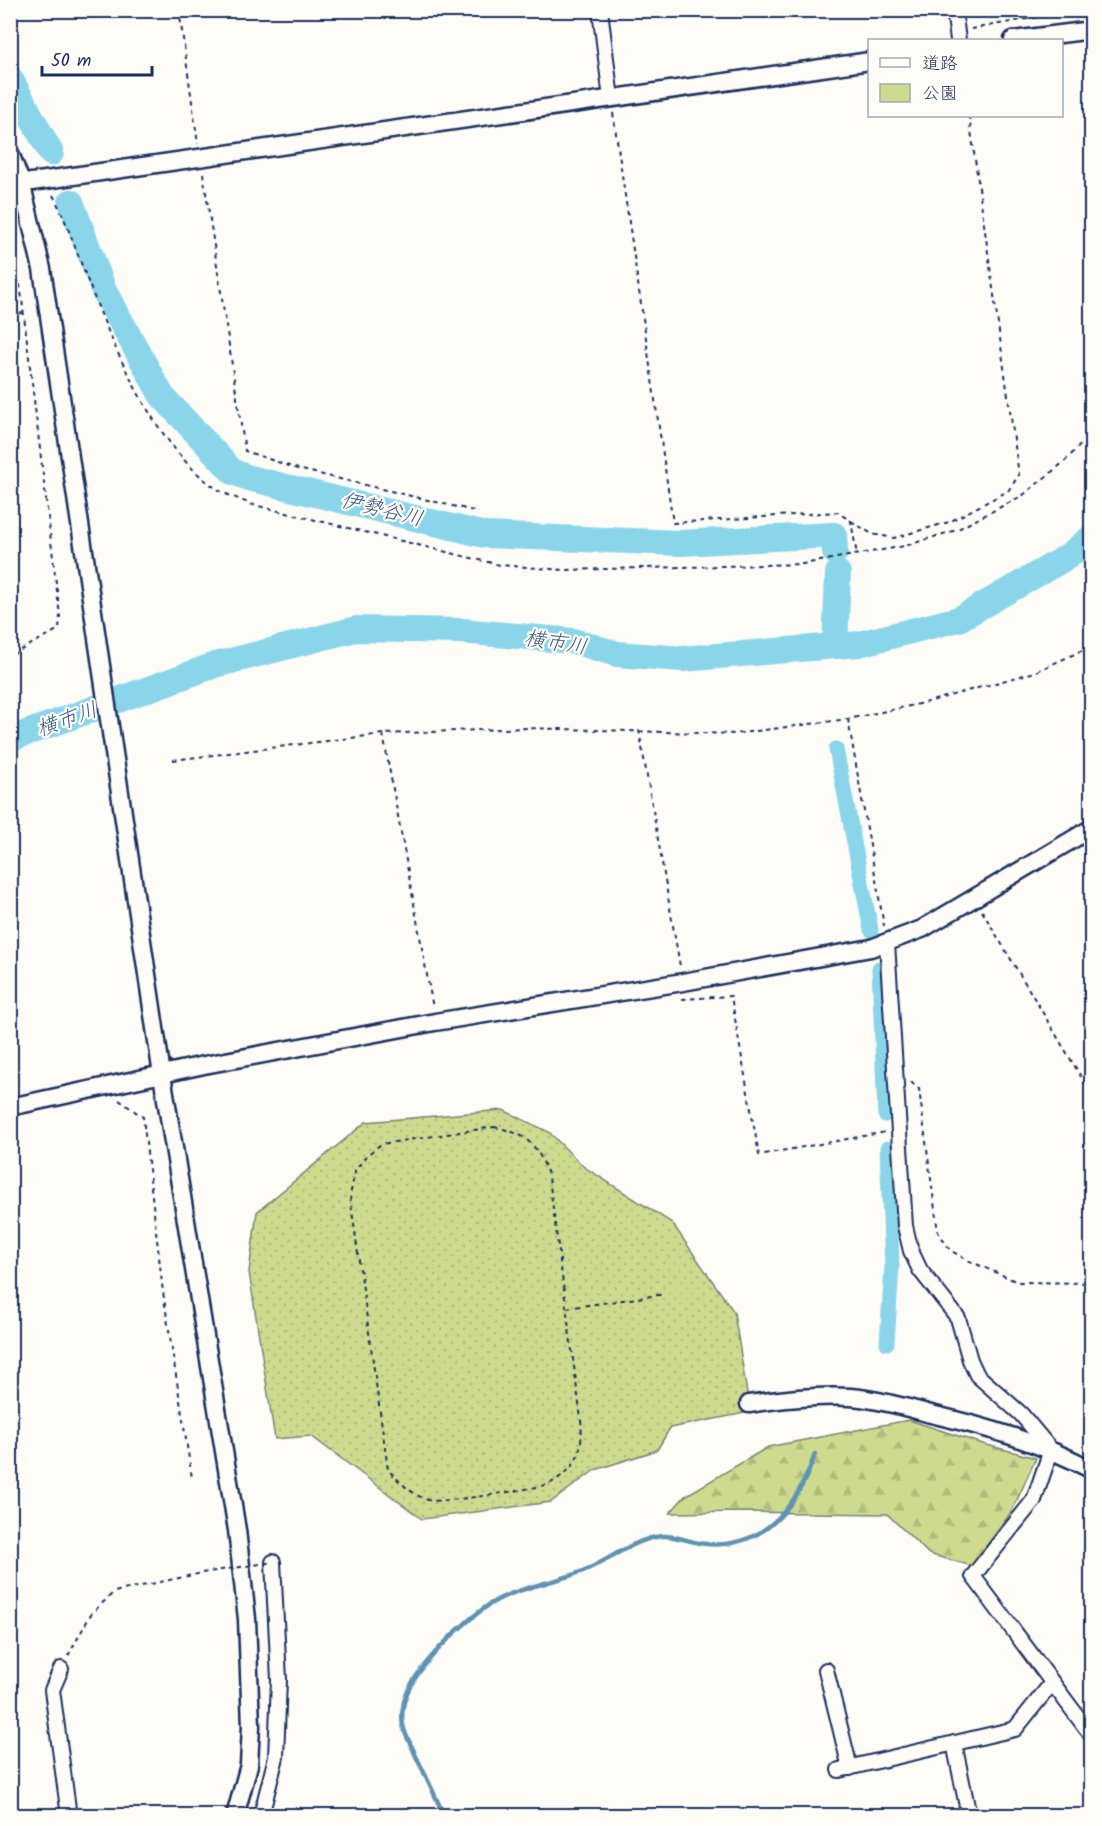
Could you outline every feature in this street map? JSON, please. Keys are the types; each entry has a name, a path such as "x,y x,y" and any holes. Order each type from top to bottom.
{"street":[{"path":"600,10 610,99"},
{"path":"954,10 957,36"},
{"path":"1021,39 1092,30"},
{"path":"16,184 868,61"},
{"path":"10,153 16,184 42,268 162,1076 237,1530 247,1619 251,1726 249,1765 235,1815"},
{"path":"10,1107 102,1089 204,1065 435,1022 683,982 871,948 922,929 1092,828"},
{"path":"888,943 905,1226 911,1251 920,1269 958,1318 977,1376 1021,1414 1051,1450"},
{"path":"749,1404 795,1397 851,1397 897,1405 1051,1450 1092,1470"},
{"path":"1051,1450 1034,1500 973,1576 1092,1736"},
{"path":"261,1815 276,1757 279,1680 273,1562"},
{"path":"61,1669 52,1690 69,1815"},
{"path":"826,1670 844,1769 1015,1729 1052,1683"},
{"path":"954,1743 969,1815"}],"path":[{"path":"179,10 244,451 298,469 478,512"},
{"path":"957,36 1078,10"},
{"path":"610,99 673,523 837,512 872,534 894,538 949,522 1008,491 1019,475 969,117"},
{"path":"44,179 63,215 90,286 143,404 180,456 217,489 250,504 500,565 564,570 803,564 905,546 956,530 1022,496 1064,462 1092,434"},
{"path":"10,240 23,313 60,616 59,629 10,656"},
{"path":"10,315 23,313"},
{"path":"851,521 857,555"},
{"path":"173,760 383,734 526,728 734,734 848,719 924,703 1035,672 1092,646"},
{"path":"848,719 888,943"},
{"path":"639,730 683,982"},
{"path":"383,734 435,1022"},
{"path":"975,899 1092,1095"},
{"path":"675,1000 731,996 759,1155 899,1130"},
{"path":"896,1068 919,1089 938,1232 950,1250 967,1260 1018,1282 1092,1283"},
{"path":"102,1089 143,1117 163,1292 192,1478"},
{"path":"494,1127 511,1130 531,1142 544,1162 549,1178 566,1308 582,1429 579,1453 571,1468 548,1484 454,1500 431,1501 407,1490 388,1470 384,1451 350,1196 355,1171 366,1156 381,1144 494,1127"},
{"path":"566,1308 665,1294"},
{"path":"61,1669 91,1614 114,1592 202,1573 273,1562"}],"green space":[{"path":"503,1110 549,1132 584,1167 672,1223 734,1312 750,1412 670,1428 657,1450 595,1470 551,1502 422,1519 311,1436 275,1439 249,1272 257,1212 366,1122"},
{"path":"909,1420 1036,1458 1012,1511 972,1566 929,1554 887,1514 670,1513 685,1496 768,1447"}],"waterway":[{"name":"伊勢谷川","path":"10,78 51,153"},
{"name":"伊勢谷川","path":"71,202 104,291 162,396 233,472 249,478 485,535 680,543 834,535 835,552"},
{"name":"横市川","path":"10,739 215,665 356,629 461,631 573,641 617,654 682,659 859,644 959,619 1067,557 1092,537"},
{"name":"伊勢谷川","path":"835,646 838,573"},
{"path":"836,749 871,930"},
{"path":"879,968 885,1115"},
{"path":"887,1148 892,1266 887,1343"},
{"path":"444,1816 406,1735 402,1712 407,1693 415,1678 456,1632 485,1608 506,1595 583,1571 641,1541 667,1536 706,1544 727,1544 746,1539 762,1531 789,1506 808,1473 815,1454"}]}
